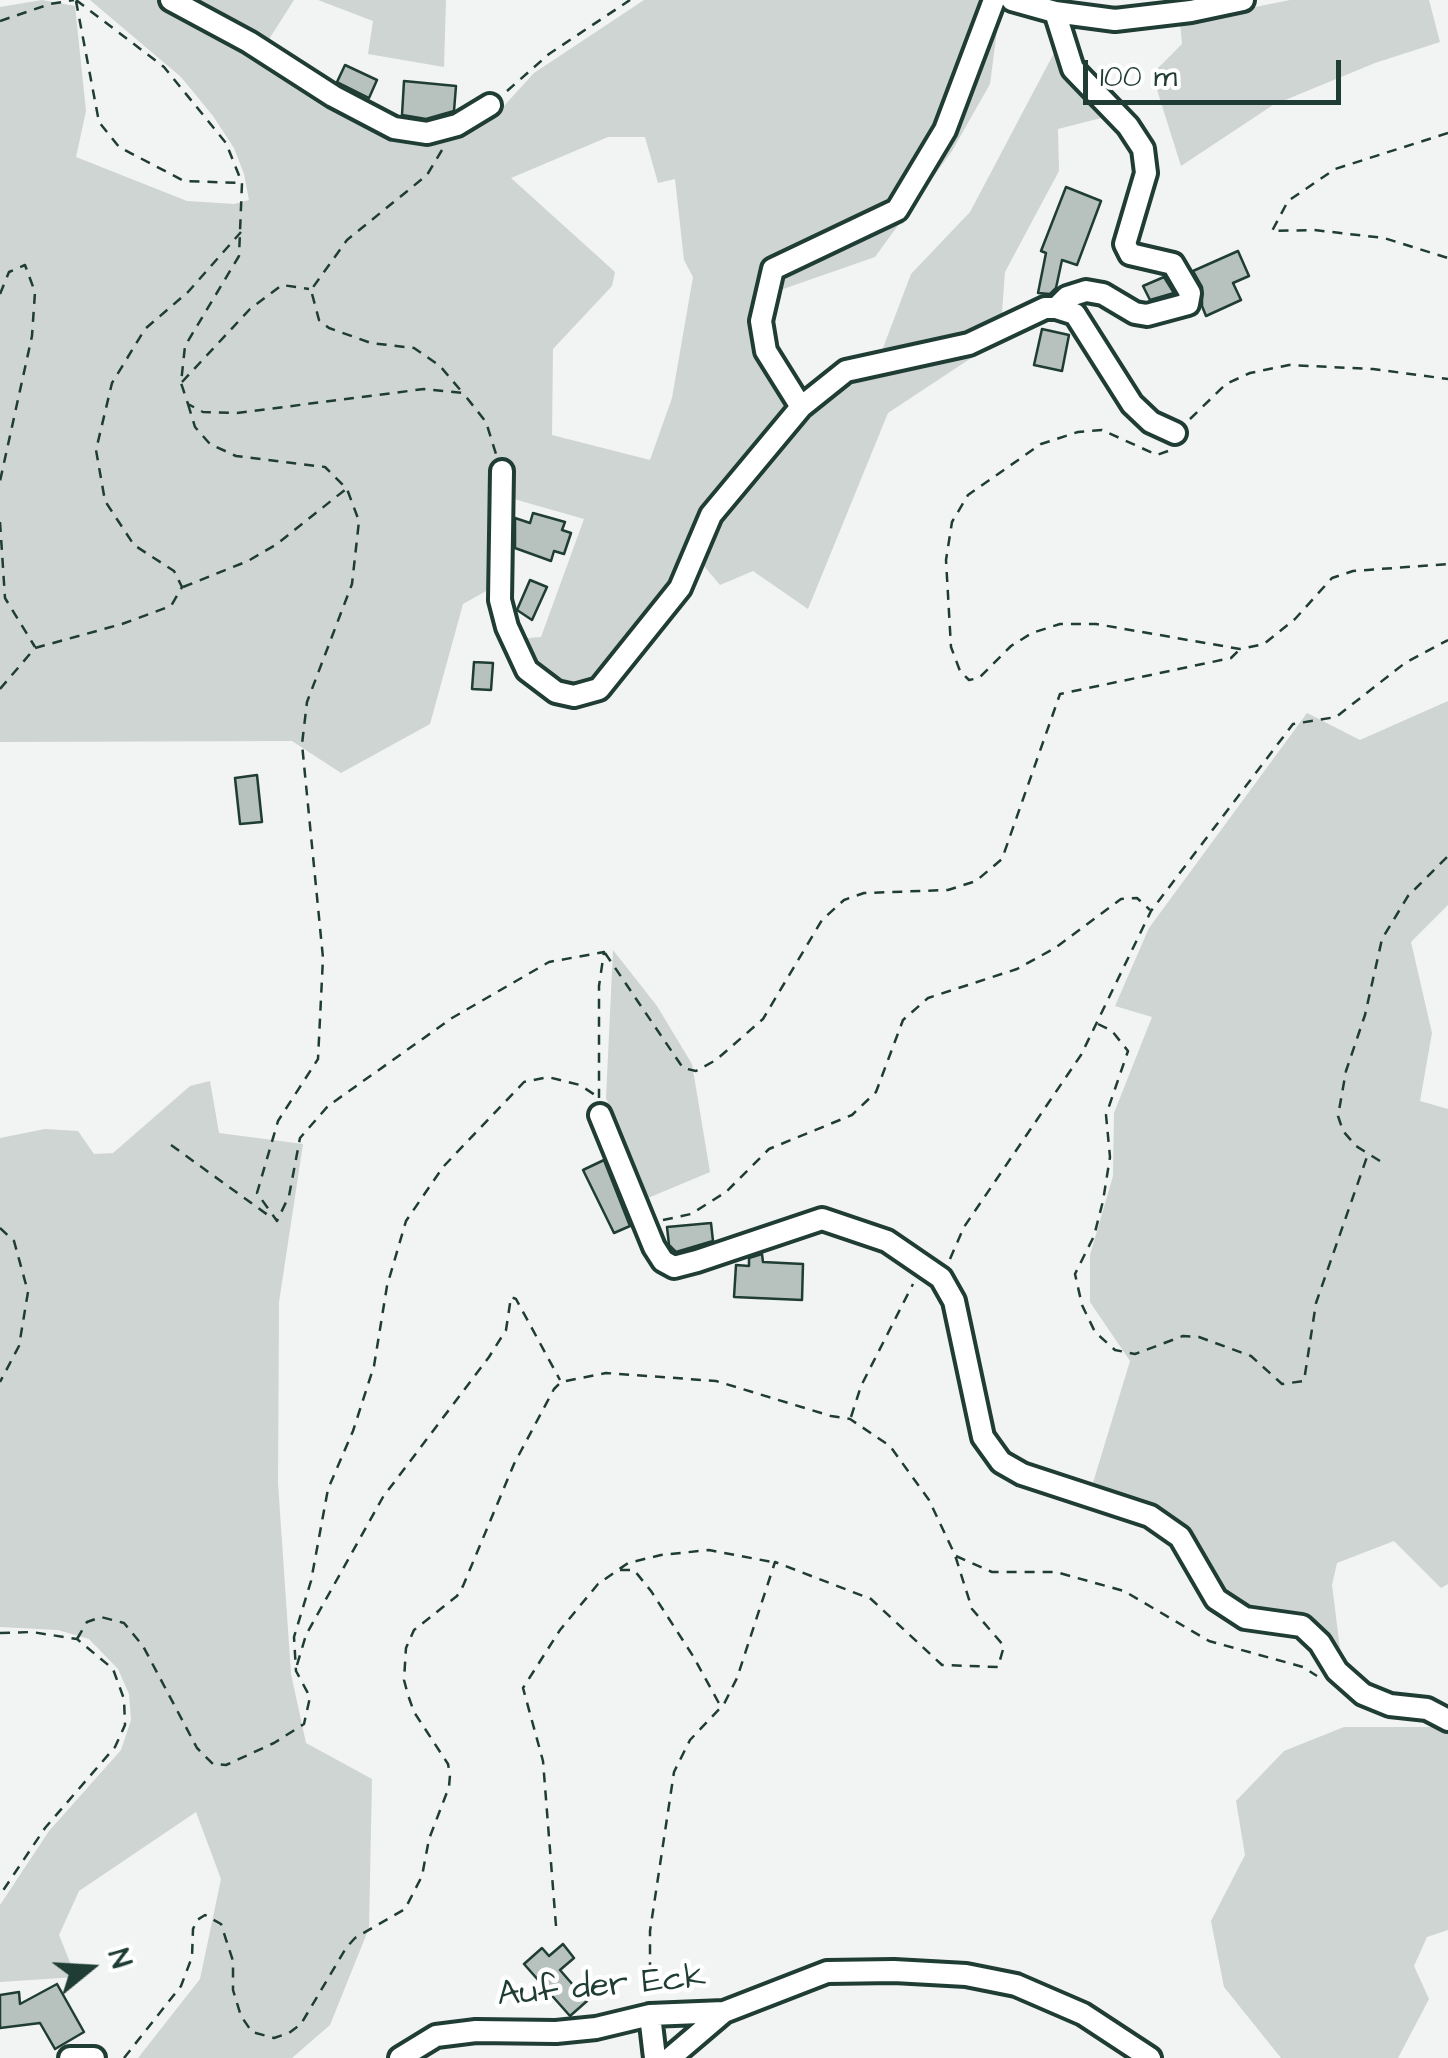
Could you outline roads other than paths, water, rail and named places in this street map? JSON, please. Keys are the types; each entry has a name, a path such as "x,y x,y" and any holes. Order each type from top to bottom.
{"street":[{"path":"170,0 394,128 427,133 457,125 490,106"},
{"path":"802,407 766,352 762,321 769,279 774,270 896,210 945,130 994,0"},
{"path":"1012,0 1055,12 1115,20 1192,11 1242,0"},
{"path":"1055,12 1073,69 1128,126 1142,148 1146,172 1125,244 1130,254 1174,264 1190,293 1188,304 1147,315 1104,294 1086,291 1068,297 1056,308"},
{"path":"502,471 500,600 507,627 526,670 556,692 574,696 599,689 680,588 711,514 802,407 846,371 970,344 1045,308 1056,308 1075,314 1132,404 1151,422 1176,433"},
{"path":"600,1115 663,1261 674,1266 822,1220 888,1241 941,1278 954,1301 983,1437 1000,1462 1022,1474 1150,1516 1180,1536 1216,1599 1245,1618 1302,1626 1320,1643 1337,1672 1363,1694 1390,1705 1427,1709 1448,1720"},
{"name":"Auf der Eck","path":"400,2058 436,2036 476,2031 556,2032 596,2028 650,2015 724,2012 827,1972 966,1975 1016,1984 1084,2014 1150,2058"},
{"path":"670,2058 724,2012"},
{"path":"650,2015 655,2058"},
{"path":"70,2058 94,2058"}]}
